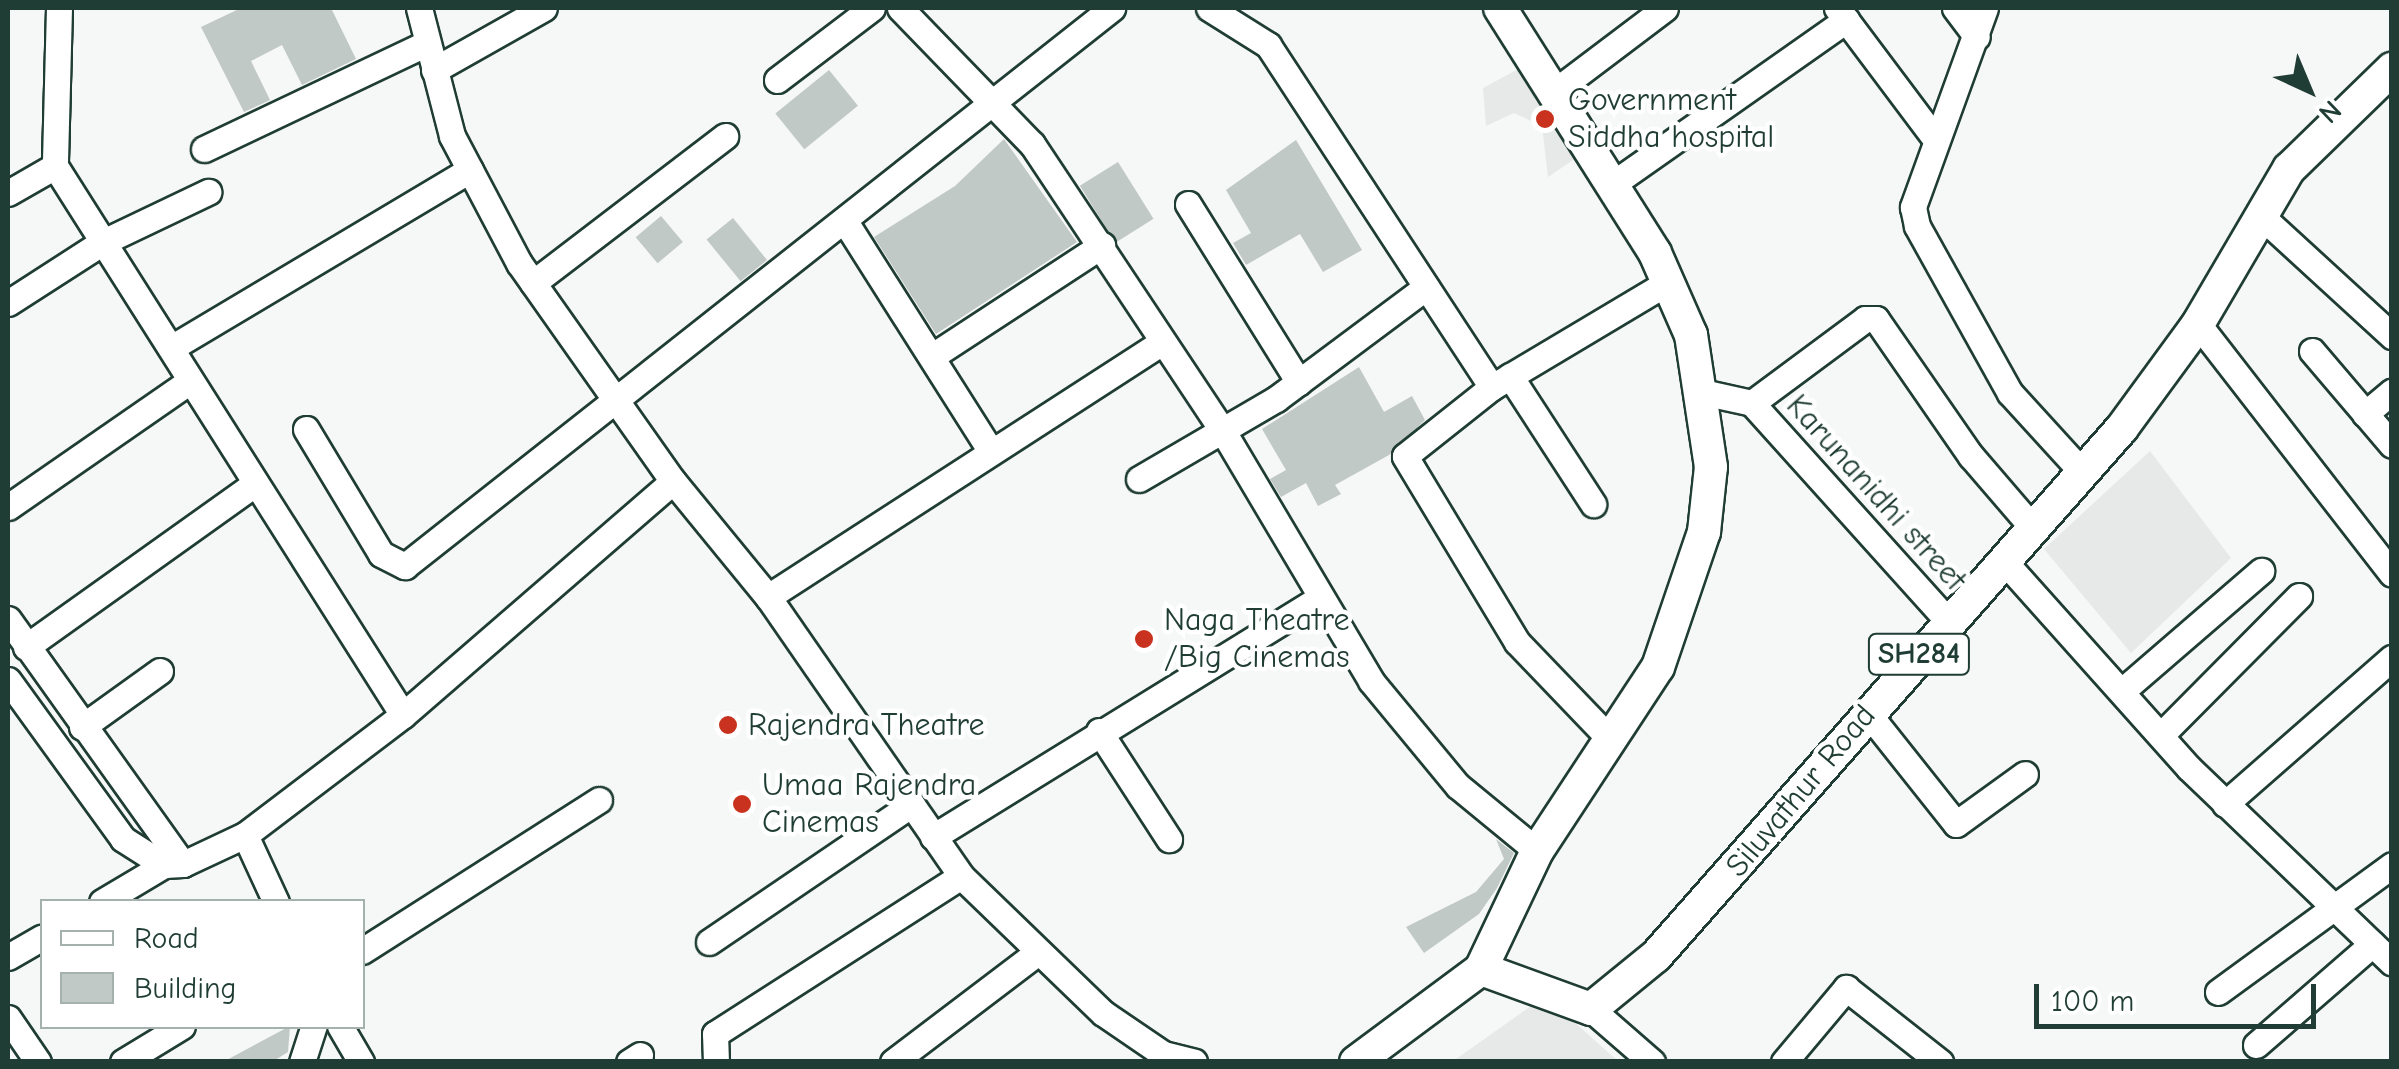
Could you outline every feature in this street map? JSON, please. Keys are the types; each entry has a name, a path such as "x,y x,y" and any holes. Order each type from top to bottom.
{"main road":[{"path":"1356,1062 1482,969 1537,851 1658,667 1704,532 1711,467 1691,335 1668,282 1614,184 1558,89 1500,8"},
{"name":"Siluvathur Road","path":"1591,1009 1656,956 1867,712 2083,473 2198,324 2261,216 2328,125 2392,69"},
{"path":"1482,969 1591,1009"}],"street":[{"path":"59,8 55,166 252,486 402,716"},
{"path":"419,8 434,70 470,170 533,283 673,481 768,597 933,838 961,876 1038,952 1156,1058 1194,1062"},
{"path":"434,70 544,8"},
{"path":"777,80 872,8"},
{"path":"900,8 992,109 1032,144 1224,433 1371,681 1458,786 1537,851"},
{"path":"306,429 396,567 846,224 1112,8"},
{"path":"1209,8 1268,46 1426,287 1594,504"},
{"path":"1558,89 1665,8"},
{"path":"1955,8 1977,36"},
{"path":"1985,8 1913,207 1917,226 2010,393 2083,473"},
{"path":"1614,184 1842,14 1936,140"},
{"path":"204,149 426,44"},
{"path":"533,283 725,136"},
{"path":"8,193 55,166"},
{"path":"170,348 470,170"},
{"path":"8,304 100,243 208,192"},
{"path":"1188,204 1299,382"},
{"path":"2261,216 2392,336"},
{"path":"846,224 934,355 988,448"},
{"path":"934,355 1102,245"},
{"path":"1611,740 1517,642 1405,456 1501,381 1668,282"},
{"path":"1139,479 1224,433 1426,287"},
{"name":"Karunanidhi street","path":"1948,622 1752,404 1876,319 1970,456 2032,528"},
{"path":"2198,324 2392,574"},
{"path":"768,597 988,448 1161,342"},
{"path":"2312,351 2392,446"},
{"path":"8,507 190,381"},
{"path":"2365,414 2392,391"},
{"path":"1702,392 1752,404"},
{"path":"108,899 174,864 245,834 402,716 673,481"},
{"path":"26,647 252,486"},
{"path":"2004,560 2225,804 2392,962"},
{"path":"2122,691 2261,572"},
{"path":"2161,735 2299,596"},
{"path":"933,838 1099,731 1320,598"},
{"path":"8,618 174,864"},
{"path":"2225,804 2392,658"},
{"path":"82,727 160,672"},
{"path":"8,680 95,805 124,838 174,864"},
{"path":"1867,712 1956,824 2025,774"},
{"path":"1099,731 1169,839"},
{"path":"365,949 599,800"},
{"path":"709,942 912,804"},
{"path":"245,834 275,899"},
{"path":"2218,992 2332,904 2392,865"},
{"path":"716,1062 715,1034 961,876"},
{"path":"8,958 40,938"},
{"path":"2256,1045 2372,944"},
{"path":"892,1062 1038,952"},
{"path":"1784,1062 1846,988 1940,1062"},
{"path":"1591,1009 1652,1062"},
{"path":"8,1018 38,1062"},
{"path":"123,1062 177,1029"},
{"path":"342,1029 360,1062"},
{"path":"279,1062 306,1045"}],"shaded area":[{"name":"Government Siddha hospital","path":"1528,64 1582,154 1548,177 1542,126 1514,113 1486,126 1483,88"},
{"path":"2150,451 2231,558 2131,653 2044,549"},
{"path":"1545,996 1618,1061 1452,1062"}],"building":[{"path":"241,8 331,8 356,59 302,85 282,45 251,61 270,100 244,112 201,27"},
{"path":"829,70 858,106 804,149 775,113"},
{"path":"1004,139 1077,242 936,334 874,237 955,186"},
{"path":"1296,140 1362,250 1323,272 1300,234 1246,265 1233,243 1251,233 1226,190"},
{"path":"1118,162 1154,219 1115,243 1080,186"},
{"path":"661,216 683,242 658,263 636,237"},
{"path":"733,218 767,260 741,281 707,239"},
{"path":"1359,367 1384,412 1412,396 1425,420 1389,455 1335,485 1341,494 1318,506 1306,483 1281,497 1270,479 1286,470 1262,429"},
{"path":"1496,839 1514,853 1497,888 1479,914 1424,953 1406,927 1476,892 1504,859"},
{"path":"290,1029 288,1052 272,1062 223,1062"}],"place":[{"name":"Government Siddha hospital","path":"1545,119"},
{"name":"Naga Theatre /Big Cinemas","path":"1144,639"},
{"name":"Rajendra Theatre","path":"728,725"},
{"name":"Umaa Rajendra Cinemas","path":"742,804"}]}
